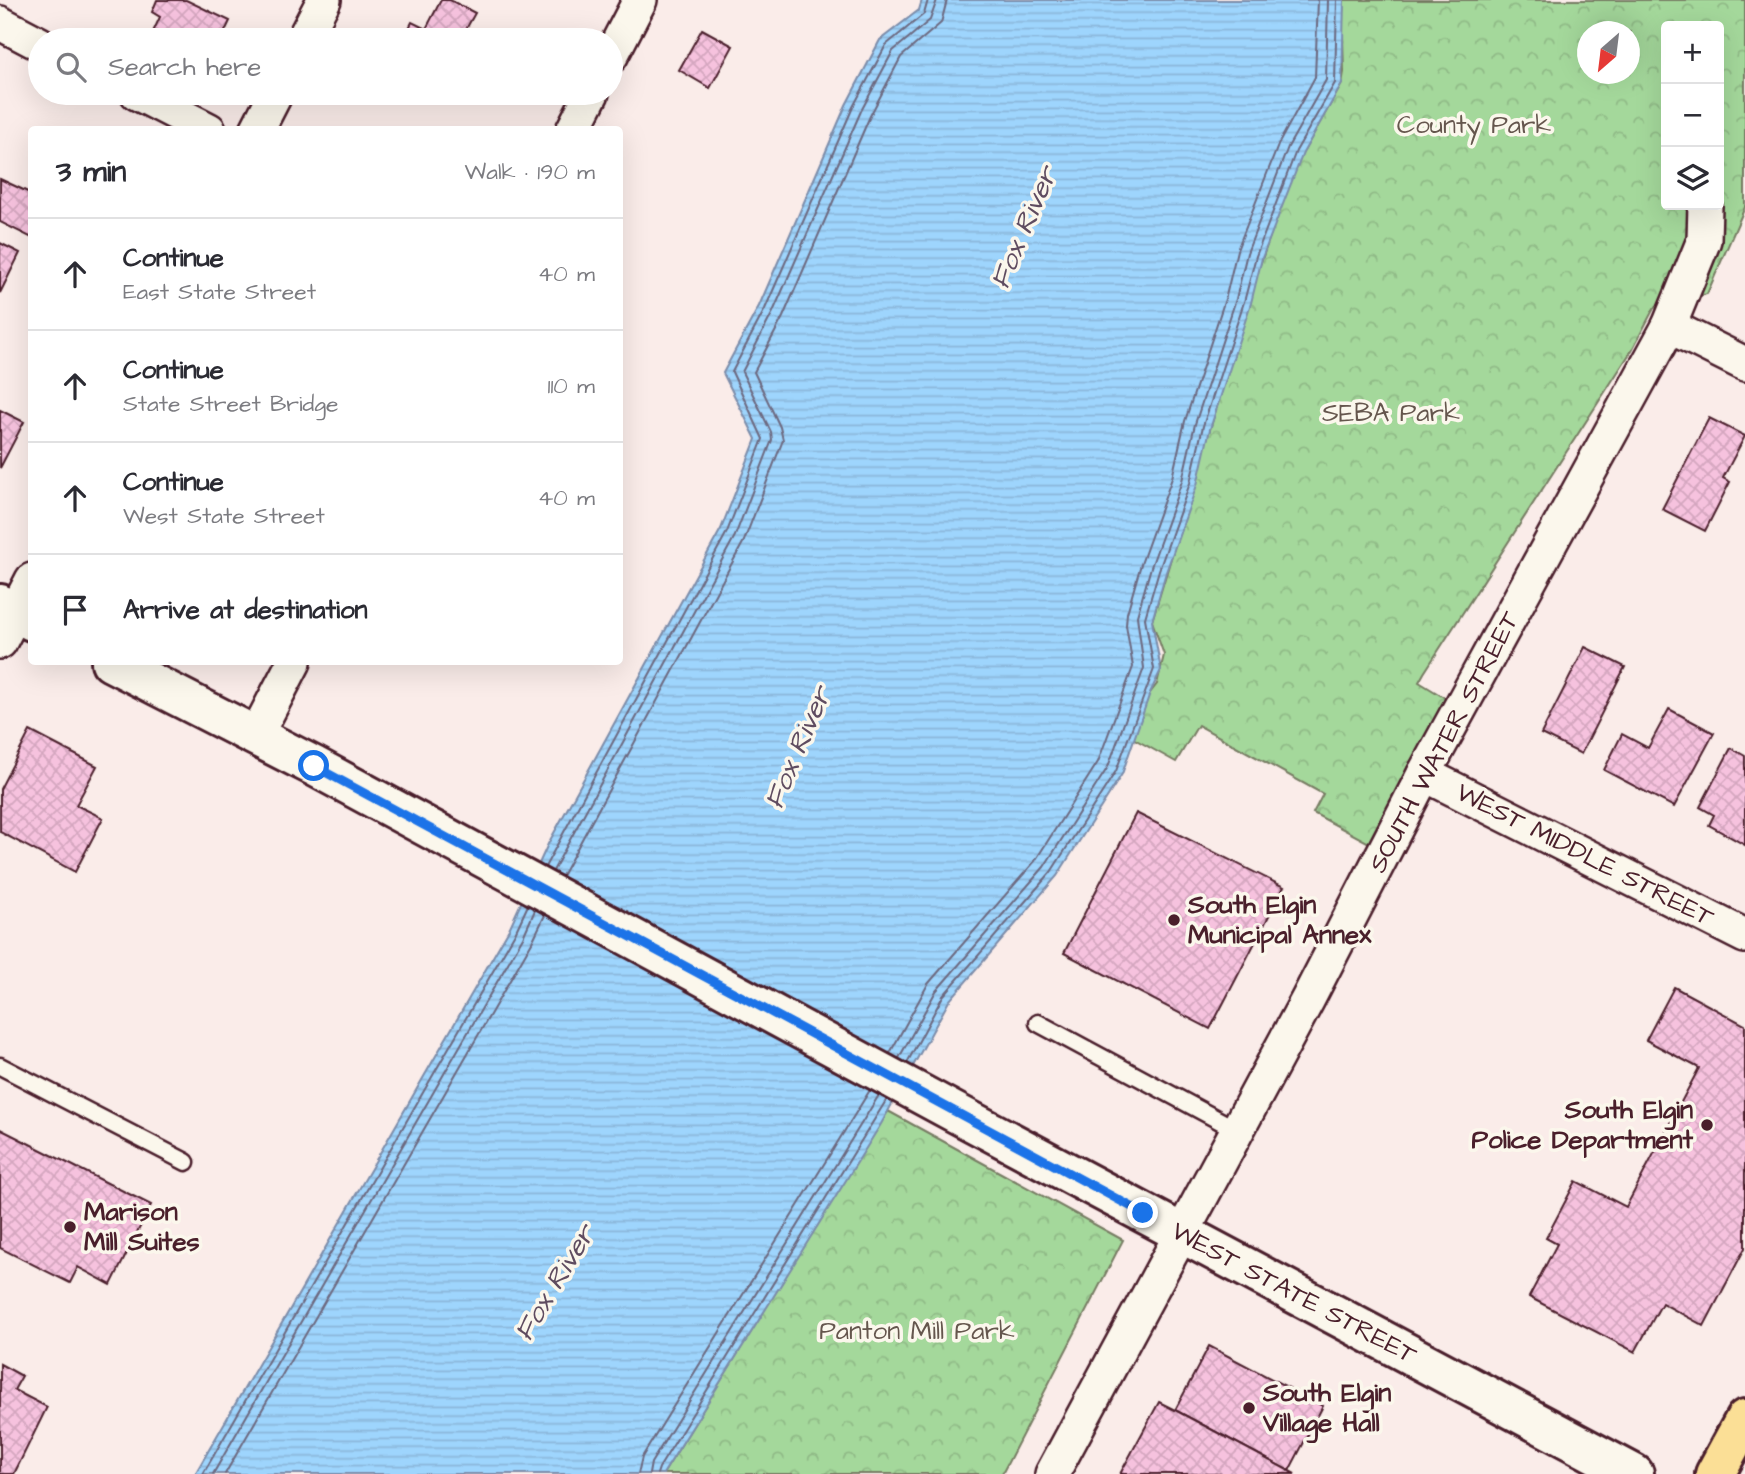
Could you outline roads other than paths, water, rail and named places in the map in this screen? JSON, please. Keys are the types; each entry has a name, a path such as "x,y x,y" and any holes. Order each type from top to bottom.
{"main road":[{"name":"WEST STATE STREET","path":"117,665 256,735 954,1112 1633,1474"},
{"path":"1715,1474 1745,1419"}],"street":[{"path":"309,28 324,0"},
{"path":"623,33 640,0"},
{"path":"0,23 28,38"},
{"path":"160,105 201,126"},
{"path":"259,126 270,105"},
{"path":"574,126 586,105"},
{"name":"SOUTH WATER STREET","path":"1052,1474 1424,774 1669,326 1704,240 1705,210"},
{"path":"1669,326 1745,364"},
{"path":"256,735 292,665"},
{"name":"WEST MIDDLE STREET","path":"1424,774 1745,936"}],"lane":[{"path":"1038,1023 1237,1130"},
{"path":"0,1066 186,1162"}],"water":[{"name":"Fox River","path":"922,0 1344,0 1342,84 1303,153 1262,258 1251,303 1210,429 1197,485 1166,572 1152,621 1161,670 1150,693 1122,774 1057,876 949,1001 881,1124 663,1474 195,1474 509,929 548,844 721,529 756,439 723,373 759,306 846,105 880,40 919,10"}],"place":[{"name":"South Elgin Municipal Annex","path":"1174,920"},
{"name":"South Elgin Police Department","path":"1707,1125"},
{"name":"Marison Mill Suites","path":"70,1227"},
{"name":"South Elgin Village Hall","path":"1249,1408"}],"park label":[{"name":"County Park","path":"1474,125"},
{"name":"SEBA Park","path":"1391,413"},
{"name":"Panton Mill Park","path":"917,1331"}]}
